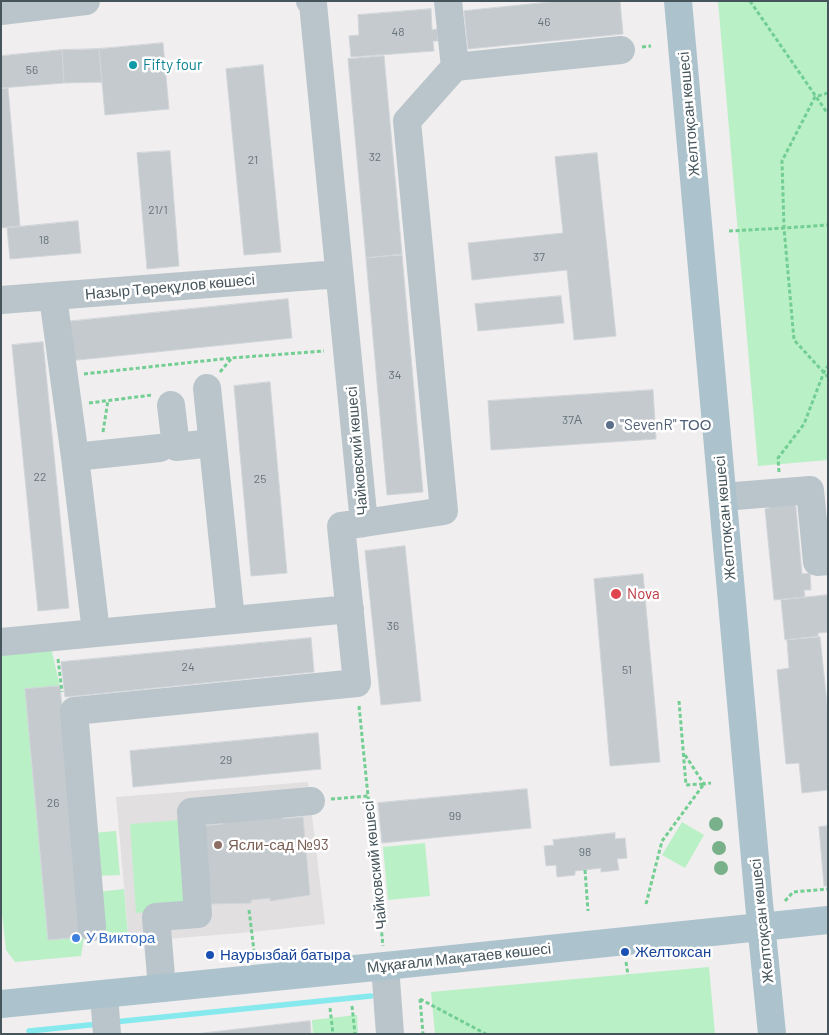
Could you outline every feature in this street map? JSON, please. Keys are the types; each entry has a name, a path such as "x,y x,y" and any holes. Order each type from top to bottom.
{"main road":[{"name":"Желтоқсан көшесі","path":"678,1 772,1034"},
{"name":"Мұқағали Мақатаев көшесі","path":"1,1004 828,920"}],"street":[{"name":"Чайковский көшесі","path":"310,1 313,4 364,523 342,526 357,683"},
{"path":"448,1 455,67"},
{"path":"1,11 81,2"},
{"path":"364,523 444,511 407,121 455,67 621,50"},
{"name":"Назыр Төреқұлов көшесі","path":"1,300 339,274"},
{"path":"53,296 68,405 87,456 96,632"},
{"path":"207,388 231,620"},
{"path":"164,399 176,446 212,443"},
{"path":"87,456 160,448"},
{"path":"723,497 810,490 817,562 828,561"},
{"path":"1,642 350,609"},
{"path":"92,927 74,711 357,683"},
{"path":"162,988 156,917 198,914 191,812 311,801"},
{"path":"385,966 390,1034"},
{"path":"104,994 107,1034"}],"path":[{"path":"750,1 814,97 828,114"},
{"path":"828,93 814,97 782,161 784,228 794,340 828,377"},
{"path":"729,231 828,225"},
{"path":"64,376 231,358 348,349"},
{"path":"779,474 778,458 804,424 828,366"},
{"path":"68,405 108,400 164,399"},
{"path":"87,456 108,400"},
{"path":"58,654 63,698 74,711"},
{"name":"Чайковский көшесі","path":"357,683 385,966"},
{"path":"679,701 686,785 712,783"},
{"path":"684,753 704,784"},
{"path":"646,904 662,841 704,784"},
{"path":"311,801 368,796"},
{"path":"585,870 588,911"},
{"path":"785,901 793,892 827,890"},
{"path":"249,910 254,951"},
{"path":"423,1034 420,998 486,1034"},
{"path":"352,1006 355,1034"},
{"path":"330,1008 333,1034"}],"shaded area":[{"name":"Ясли-сад №93","path":"308,782 325,924 129,942 116,797"}],"green space":[{"path":"718,1 828,1 828,460 758,466"},
{"path":"51,648 60,686 25,690 48,940 84,937 81,956 15,962 6,950 1,904 1,651"},
{"path":"181,820 187,909 136,913 130,824"},
{"path":"682,822 704,835 685,868 662,855"},
{"path":"116,831 120,875 95,876 92,833"},
{"path":"425,843 430,896 388,900 383,847"},
{"path":"124,889 128,935 101,937 97,892"},
{"path":"709,967 715,1034 435,1034 431,992"},
{"path":"357,1015 358,1034 313,1034 312,1020"}],"building":[{"path":"560,1 620,1 623,34 468,49 464,11"},
{"path":"431,9 432,30 437,29 438,41 433,41 434,51 351,57 349,36 359,35 358,15"},
{"name":"Fifty four","path":"163,43 169,109 105,115 99,49"},
{"path":"99,49 102,82 64,83 62,50"},
{"path":"62,50 64,83 1,88 1,56"},
{"path":"384,56 402,254 366,258 348,59"},
{"path":"263,65 281,252 244,255 226,69"},
{"path":"8,88 20,226 1,228 1,89"},
{"path":"170,151 179,266 147,269 137,153"},
{"path":"597,153 616,336 574,340 567,270 472,280 468,243 563,233 555,157"},
{"path":"78,221 81,253 10,259 7,228"},
{"path":"402,255 423,492 387,495 366,258"},
{"path":"561,296 564,323 478,331 475,304"},
{"path":"288,299 292,338 68,361 64,322"},
{"path":"43,342 69,608 38,611 12,345"},
{"path":"270,382 287,573 251,576 234,386"},
{"path":"653,390 656,439 491,450 488,401"},
{"path":"795,497 802,574 810,573 811,590 804,590 805,597 774,600 765,509 769,508 769,499"},
{"path":"405,546 421,701 381,705 365,551"},
{"path":"643,574 660,762 610,766 594,579"},
{"path":"828,595 828,632 818,633 818,636 785,640 781,600"},
{"path":"820,637 828,713 828,790 802,793 799,763 786,764 777,670 789,668 787,640"},
{"path":"311,638 314,672 65,697 61,662"},
{"path":"60,686 84,937 48,940 25,689"},
{"path":"318,733 321,769 133,787 130,751"},
{"path":"527,789 531,828 382,843 378,803"},
{"path":"283,816 283,819 303,817 310,895 270,901 270,898 251,900 251,903 211,904 204,826 223,824 223,822"},
{"path":"828,826 828,886 824,886 819,827"},
{"path":"615,833 615,839 625,838 627,858 617,859 619,870 601,872 601,868 575,871 575,875 557,877 556,865 546,866 544,846 554,845 553,840"},
{"path":"310,1021 311,1034 195,1034"}],"waterway":[{"path":"114,1022 371,996"},
{"path":"29,1031 99,1024"}],"place":[{"name":"Fifty four","path":"133,65"},
{"name":"\"SevenR\" ТОО","path":"610,425"},
{"name":"Nova","path":"616,594"},
{"name":"Ясли-сад №93","path":"218,845"},
{"name":"У Виктора","path":"76,938"},
{"name":"Желтоксан","path":"625,952"},
{"name":"Наурызбай батыра","path":"210,955"}]}
